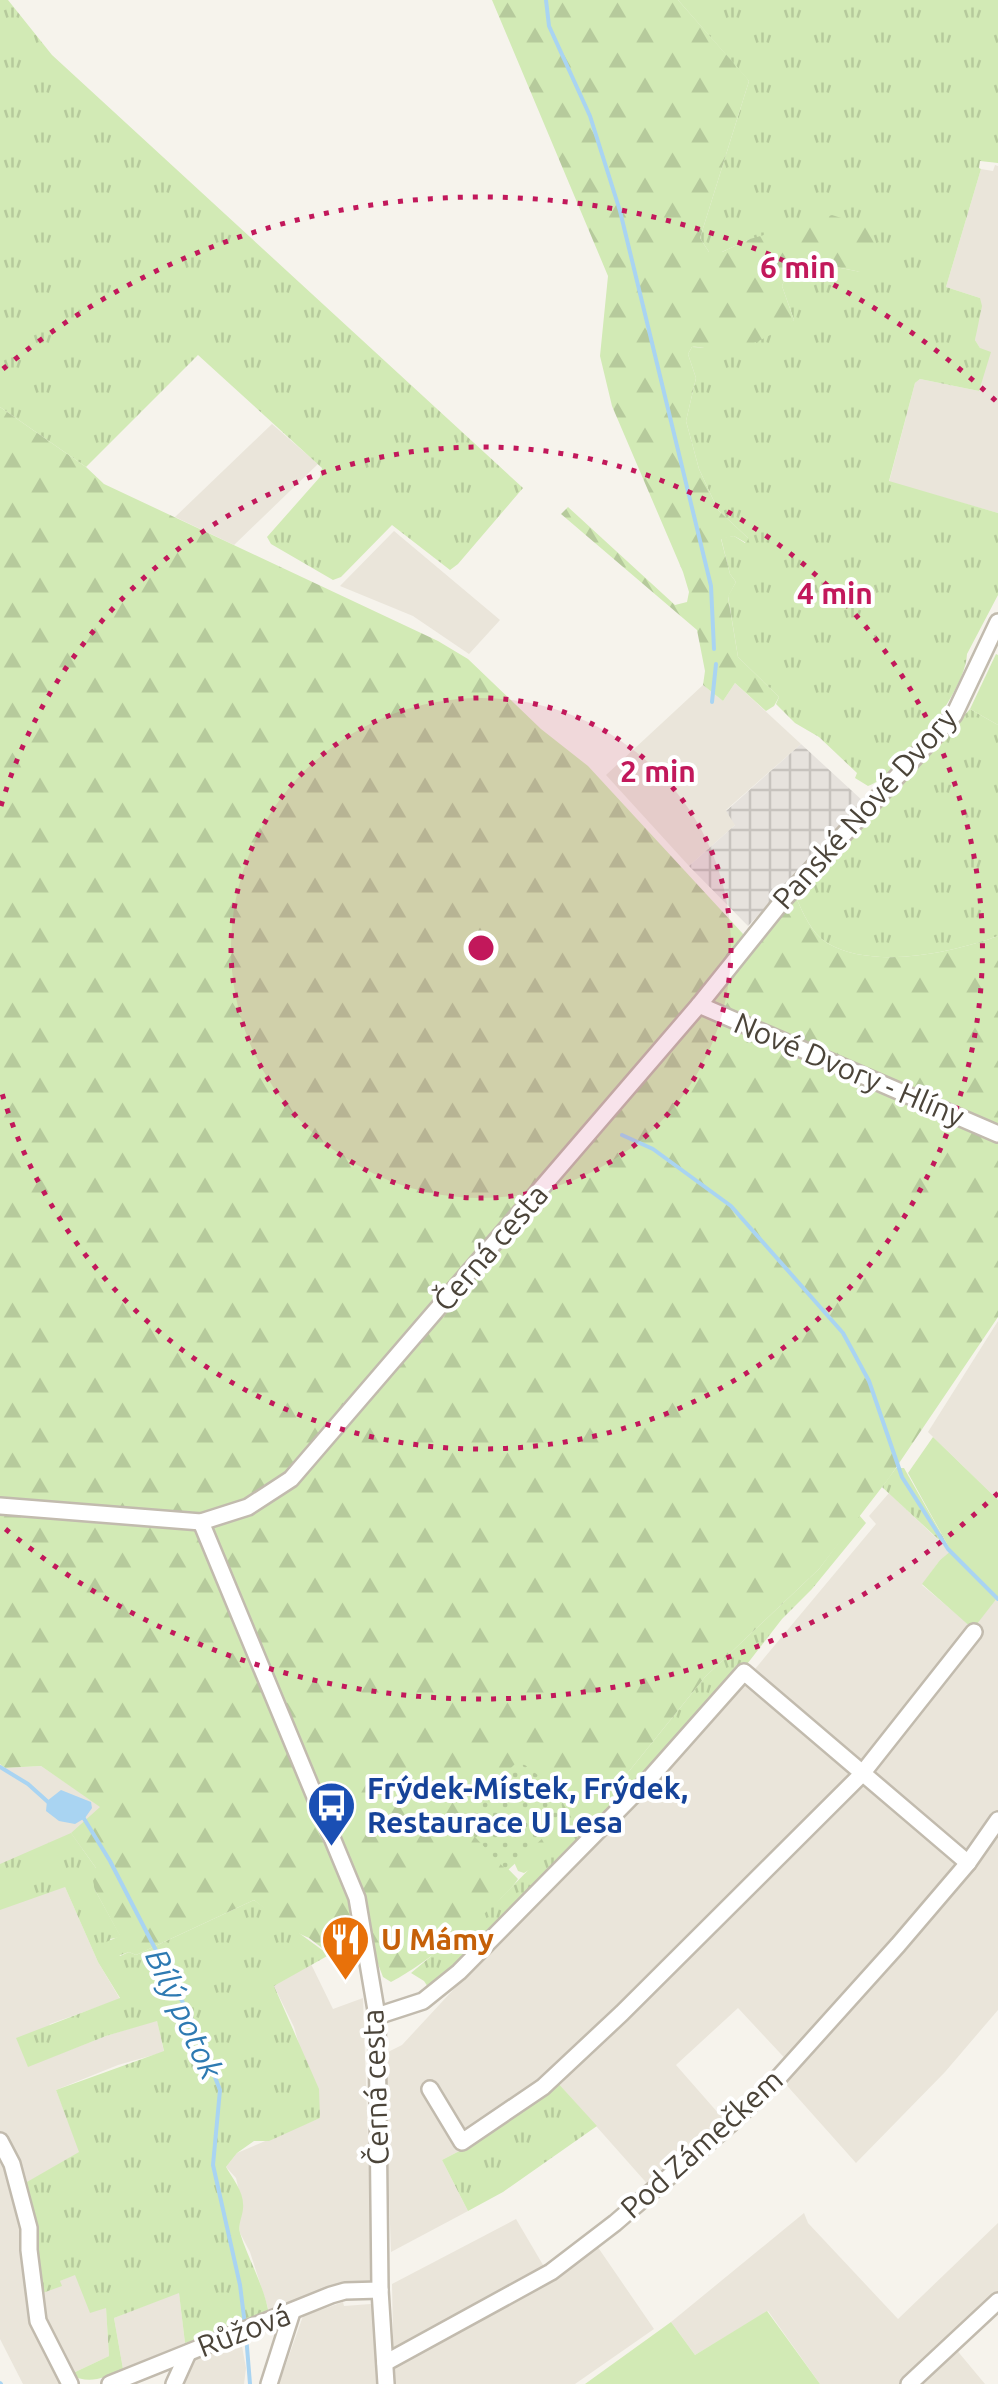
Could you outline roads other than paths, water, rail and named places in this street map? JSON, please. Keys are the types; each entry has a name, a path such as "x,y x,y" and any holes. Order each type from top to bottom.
{"street":[{"name":"Panské Nové Dvory","path":"752,937 954,715 998,622"},
{"name":"Černá cesta","path":"0,1506 202,1522 248,1507 292,1479 699,1005 752,937"},
{"name":"Nové Dvory - Hlíny","path":"699,1005 998,1134"},
{"name":"Černá cesta","path":"202,1522 357,1898 377,2016 380,2290 386,2384"},
{"path":"430,2088 462,2142 543,2088 861,1775 974,1632"},
{"path":"377,2016 423,2001 459,1972 638,1791 744,1672 968,1863"},
{"name":"Pod Zámečkem","path":"384,2364 551,2272 700,2150 780,2076 968,1863 998,1820"},
{"path":"0,2141 12,2164 29,2228 38,2321 70,2384"},
{"name":"Růžová","path":"110,2384 345,2291 380,2290"},
{"path":"910,2384 998,2300"},
{"path":"269,2384 292,2312"},
{"path":"174,2384 188,2353"}],"water":[{"path":"61,1790 91,1802 92,1808 85,1818 75,1824 59,1821 46,1811 47,1801"}],"waterway":[{"path":"546,0 549,26 590,116 620,211 711,586 714,649"},
{"path":"712,702 716,664"},
{"path":"622,1135 653,1149 731,1206 843,1333 869,1381 902,1477 948,1549 998,1599"},
{"name":"Bílý potok","path":"0,1767 48,1802"},
{"name":"Bílý potok","path":"83,1817 110,1861 196,2028 220,2090 213,2165 245,2325"},
{"name":"Bílý potok","path":"246,2335 250,2384"}],"place":[{"name":"Frýdek-Místek, Frýdek, Restaurace U Lesa","path":"332,1848"},
{"name":"U Mámy","path":"346,1982"}]}
